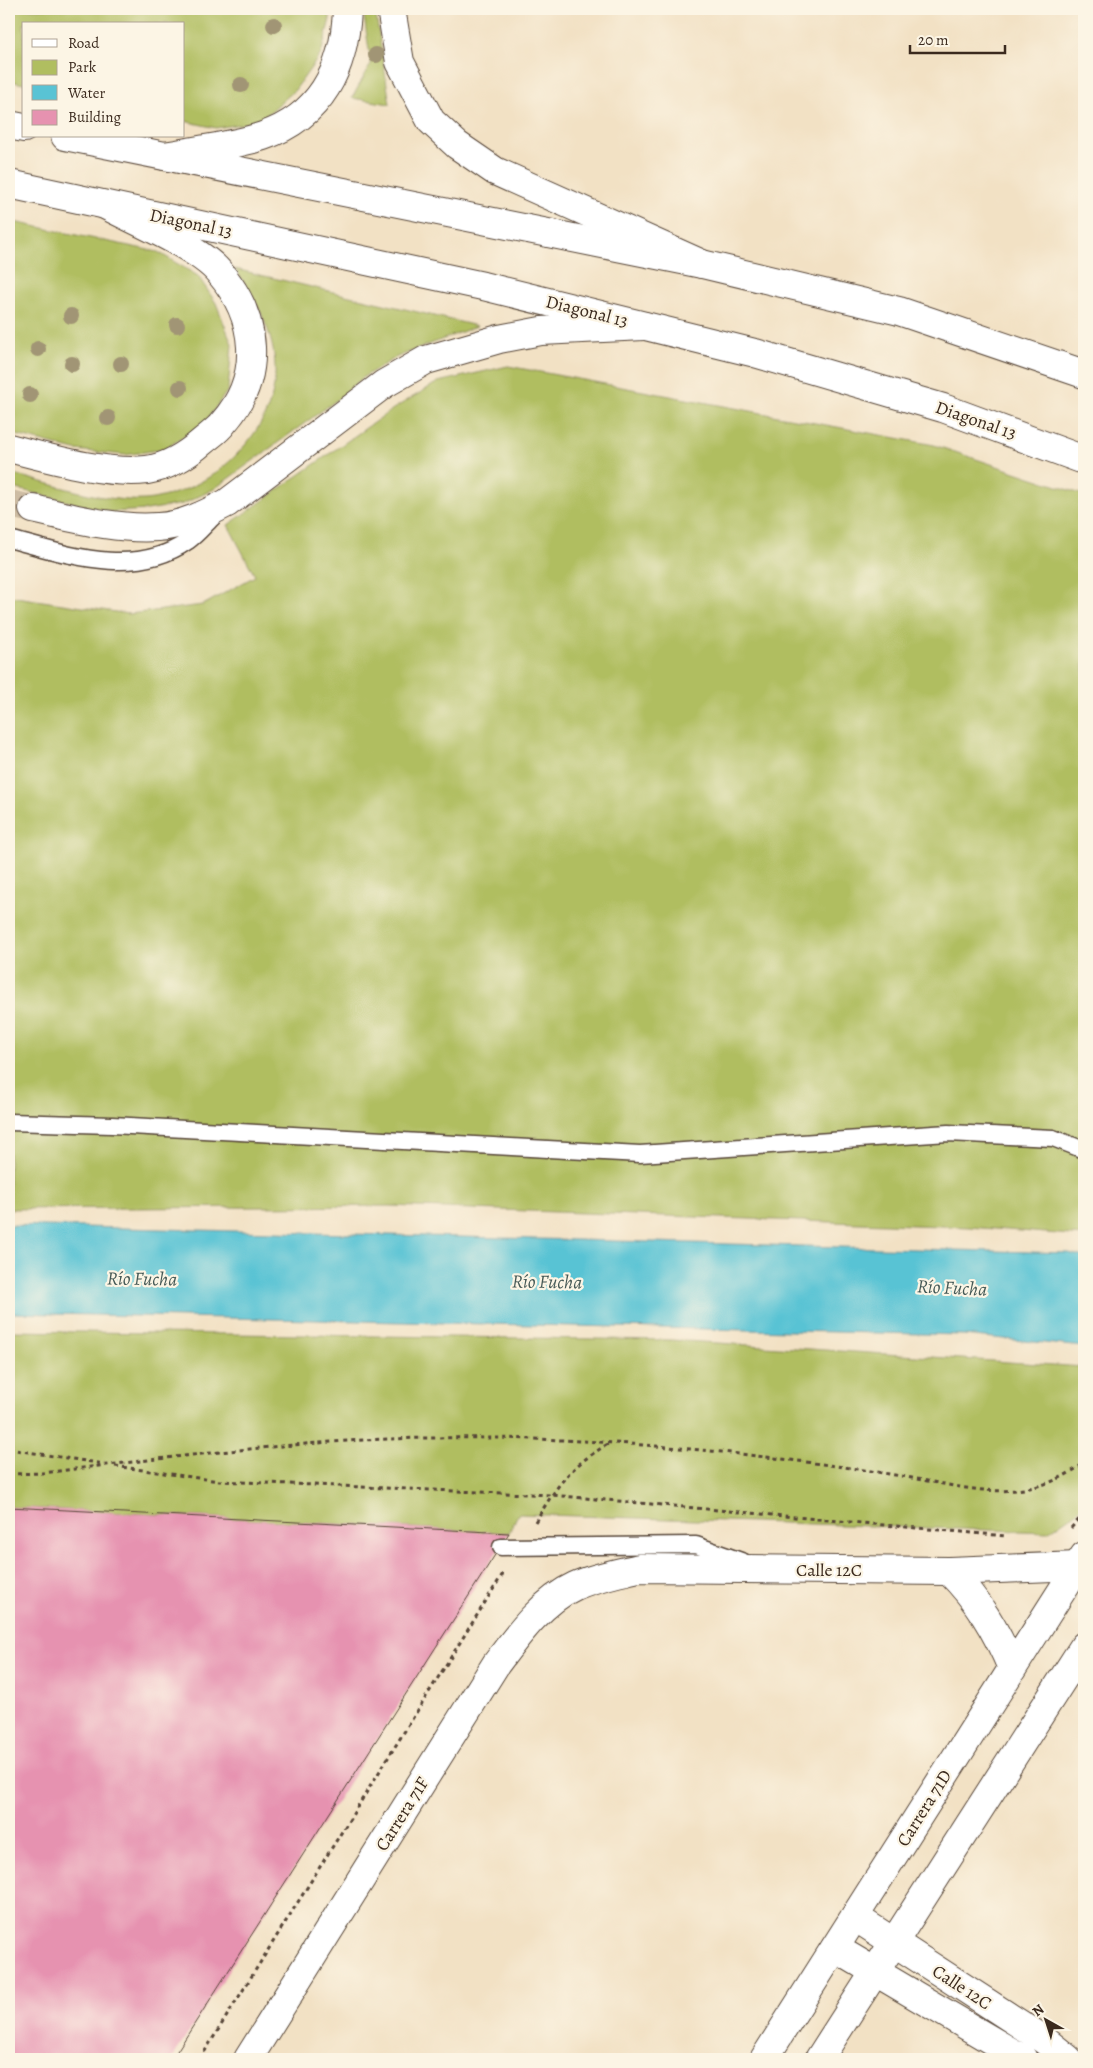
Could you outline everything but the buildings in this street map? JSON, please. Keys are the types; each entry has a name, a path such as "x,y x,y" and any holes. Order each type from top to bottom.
{"main road":[{"path":"165,156 263,136 296,121 322,95 337,68 346,36 347,9"},
{"path":"392,9 400,62 431,121 457,145 495,171 702,264"},
{"path":"9,125 22,128"},
{"path":"74,138 702,264 899,311 1084,374"},
{"name":"Diagonal 13","path":"9,184 483,286 755,353 943,408 1084,460"},
{"path":"9,448 48,458 114,470 148,470 186,455 223,423 240,399 250,374 252,338 238,297 218,270 196,253 92,202"},
{"path":"33,509 113,526 160,527 197,518 227,503 384,384 426,360 499,339 541,331 644,326"},
{"name":"Calle 12C","path":"575,1586 611,1574 639,1568 949,1571 1082,1564"},
{"name":"Carrera 71D","path":"764,2059 1012,1668 1082,1564"},
{"path":"949,1571 983,1610 997,1633 1012,1668"},
{"name":"Carrera 71F","path":"248,2059 496,1664 519,1632 551,1602 575,1586"},
{"path":"819,2059 1084,1646"},
{"name":"Calle 12C","path":"855,1917 1043,2040 1068,2059"},
{"name":"Calle 12C","path":"835,1948 1022,2059"}],"lane":[{"path":"9,539 94,560 126,561 161,556 188,541 227,503"},
{"path":"9,1122 112,1124 640,1154 948,1134 1053,1138 1084,1150"},
{"path":"501,1547 696,1545 767,1570"}],"path":[{"path":"9,1474 42,1473 224,1451 365,1440 489,1439 609,1443 731,1453 814,1463 995,1492 1036,1487 1071,1472 1084,1463"},
{"path":"200,2059 551,1495 567,1473 581,1460 609,1443"},
{"path":"9,1449 177,1476 278,1485 551,1495 1012,1537"}],"green space":[{"path":"9,9 330,9 330,19 321,54 295,90 260,121 216,128 185,121 185,22 22,22 22,84 9,81"},
{"path":"363,9 375,9 390,104 352,98 371,64"},
{"path":"9,221 158,252 198,276 216,303 232,344 228,390 203,425 164,449 125,455 75,450 9,433"},
{"path":"235,269 477,326 397,357 365,376 338,399 214,489 183,504 147,510 111,512 9,487 9,473 100,496 119,499 153,499 177,493 199,483 229,462 256,430 268,407 274,385 275,362 271,339 262,316 250,292"},
{"path":"508,366 934,445 1084,495 1084,1236 969,1227 389,1206 9,1209 9,596 129,614 203,605 255,576 228,525 393,409 438,382"},
{"path":"9,1331 672,1340 1084,1367 1084,1502 1077,1512 1048,1532 518,1514 509,1533 9,1507"}],"water":[{"name":"Río Fucha","path":"9,1225 1069,1253 1084,1257 1084,1347 964,1335 9,1313"}],"tunnel":[{"path":"9,504 33,509"}]}
